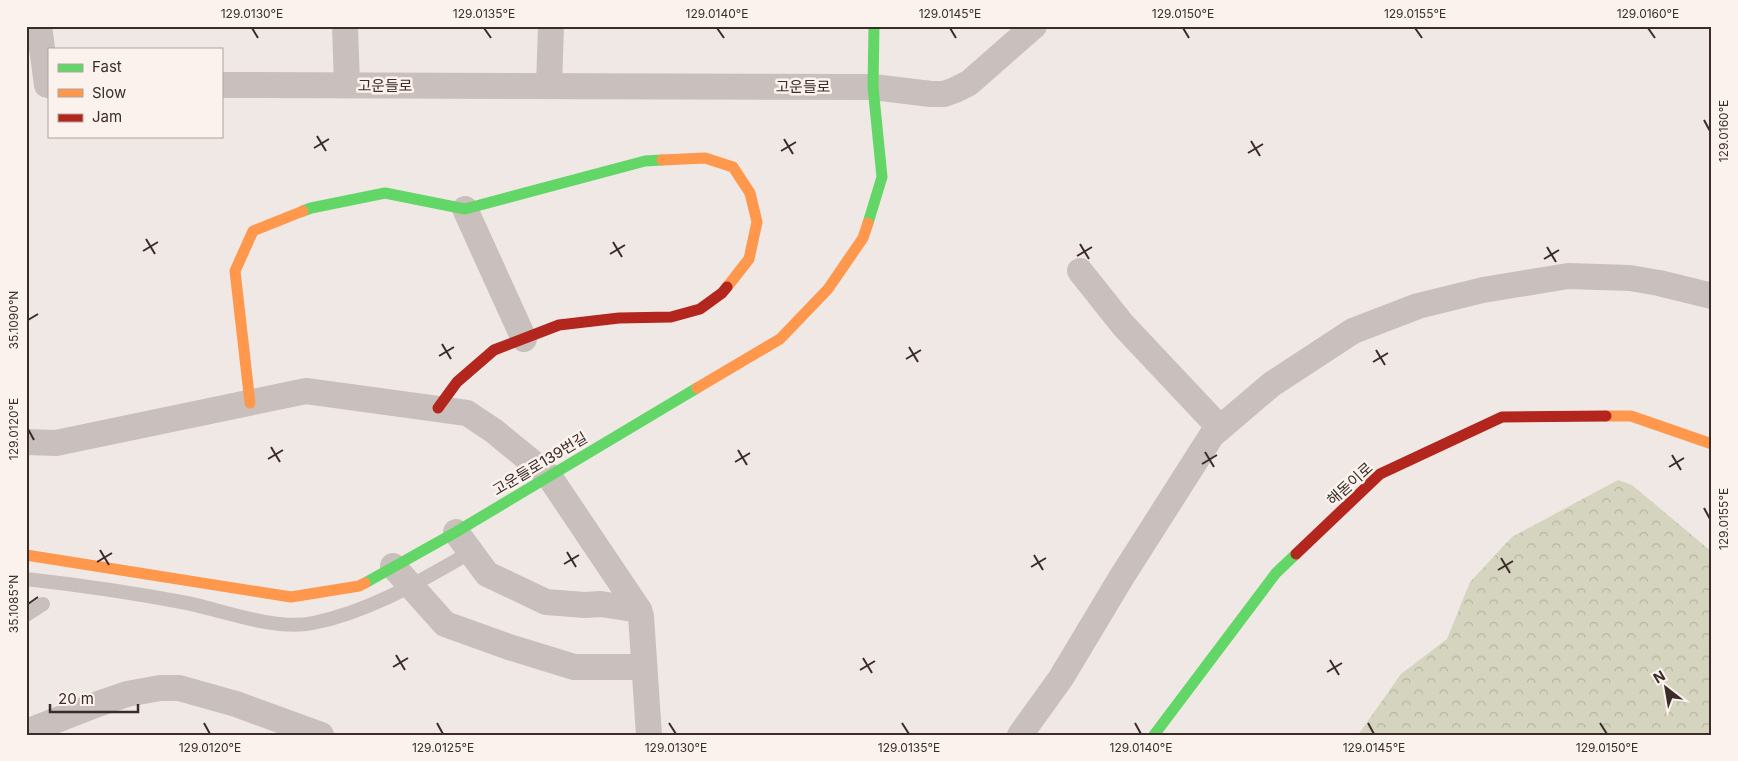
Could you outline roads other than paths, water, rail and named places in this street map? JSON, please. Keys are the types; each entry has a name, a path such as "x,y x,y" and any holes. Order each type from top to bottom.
{"street":[{"path":"39,26 41,85"},
{"path":"345,26 347,85"},
{"path":"549,86 551,26"},
{"name":"고운들로139번길","path":"26,555 291,597 359,586 393,566 464,542 549,476 780,338 828,289 863,238 882,177 873,87 874,26"},
{"name":"고운들로","path":"222,86 873,87 944,94 969,83 1034,26"},
{"path":"250,403 235,271 253,231 311,208 385,193 465,209 645,162 706,158 733,167 750,193 757,222 749,259 722,293 700,309 671,317 619,318 559,325 494,350 457,382 438,408"},
{"path":"465,209 524,339"},
{"path":"1080,271 1123,325 1220,428"},
{"path":"1020,735 1061,678 1171,498 1212,435 1272,384 1353,330 1418,306 1483,290 1568,276 1630,278 1712,296"},
{"path":"26,442 56,443 306,391 467,412 494,430 549,476 639,610 641,616 649,735"},
{"name":"해돋이로","path":"1154,735 1276,573 1380,474 1502,418 1631,416 1712,444"},
{"path":"464,542 487,574 546,602 585,605 601,604 639,610"},
{"path":"393,566 445,624 509,647 574,667 644,667"},
{"path":"26,732 128,694 160,688 179,688 236,704 321,735"}],"lane":[{"path":"26,579 57,582 186,603 268,622 290,625 312,624 347,614 411,587 464,542"},
{"path":"26,615 43,604"}]}
